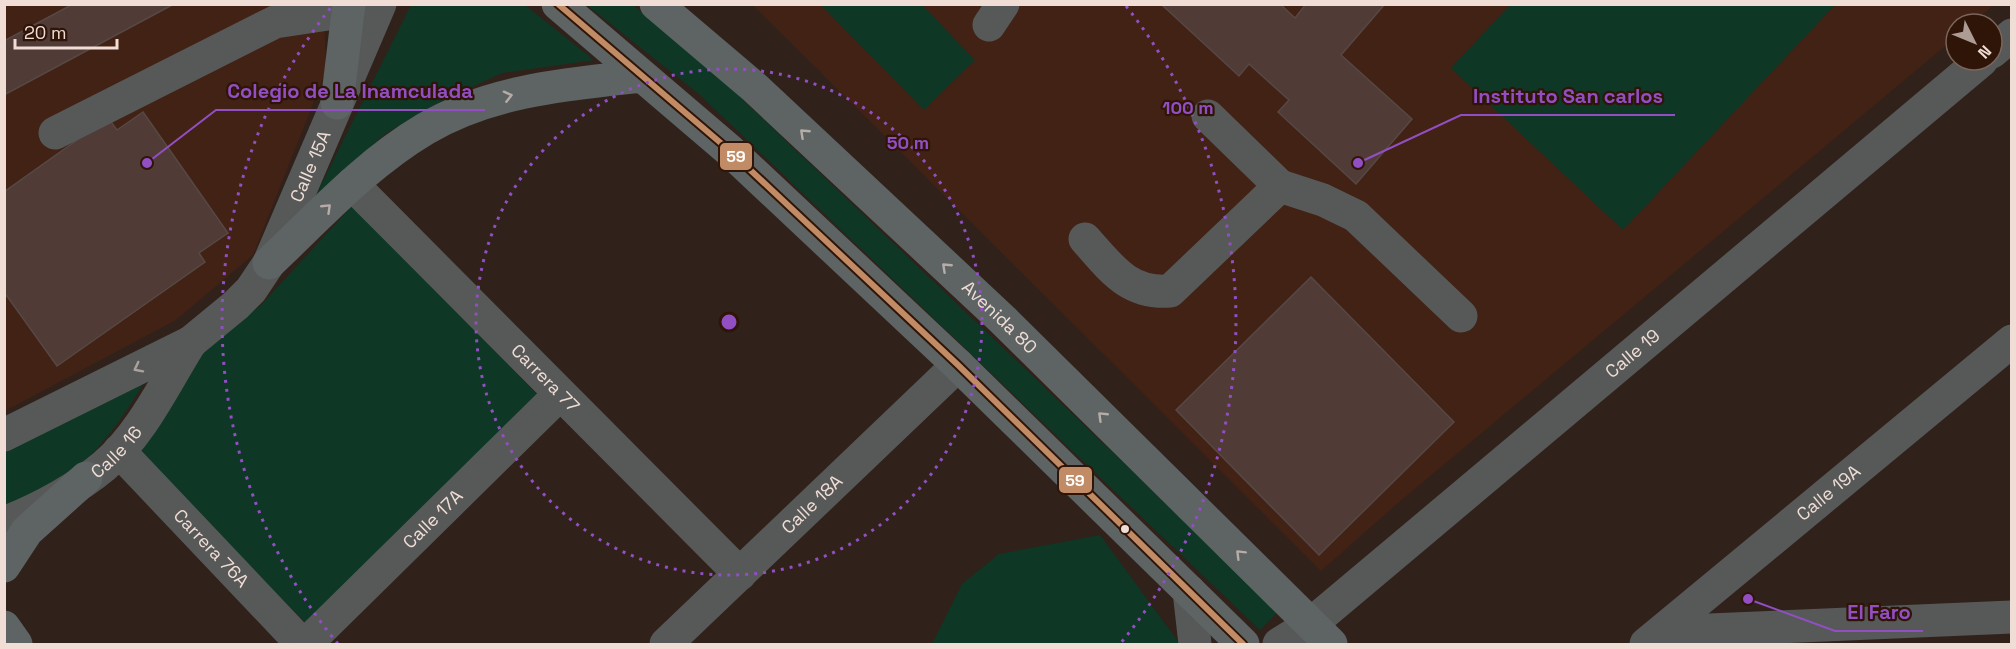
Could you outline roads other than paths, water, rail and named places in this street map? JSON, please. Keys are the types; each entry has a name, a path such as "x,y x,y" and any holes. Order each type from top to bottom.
{"main road":[{"path":"558,4 729,150 958,365 1243,645"},
{"name":"Avenida 80","path":"656,4 755,88 995,312 1321,634"},
{"path":"337,103 348,8"},
{"path":"269,263 352,184 394,149 428,128 493,100 544,87 642,76"},
{"path":"4,566 27,531 86,478"},
{"path":"4,627 16,645"}],"street":[{"name":"Calle 15A","path":"269,263 380,4"},
{"path":"55,133 275,22 348,8"},
{"name":"Calle 19","path":"1279,645 1321,634 1968,72"},
{"path":"1208,116 1280,186 1323,200 1356,216 1461,316"},
{"name":"Carrera 77","path":"352,184 740,574"},
{"path":"1085,238 1128,283 1149,292 1170,291 1280,186"},
{"name":"Calle 16","path":"4,435 190,342 237,305 251,290 269,263"},
{"name":"Calle 19A","path":"1654,638 2012,341"},
{"name":"Calle 16","path":"4,523 51,501 86,478 119,451 140,425 190,342"},
{"name":"Calle 18A","path":"666,645 958,365"},
{"name":"Calle 17A","path":"304,645 560,394"},
{"name":"Carrera 76A","path":"119,451 304,645"},
{"path":"1189,591 1195,645"},
{"path":"1654,638 2012,618"}],"place":[{"name":"Colegio de La Inamculada","path":"147,163"},
{"name":"Instituto San carlos","path":"1358,163"},
{"name":"El Faro","path":"1748,599"}]}
